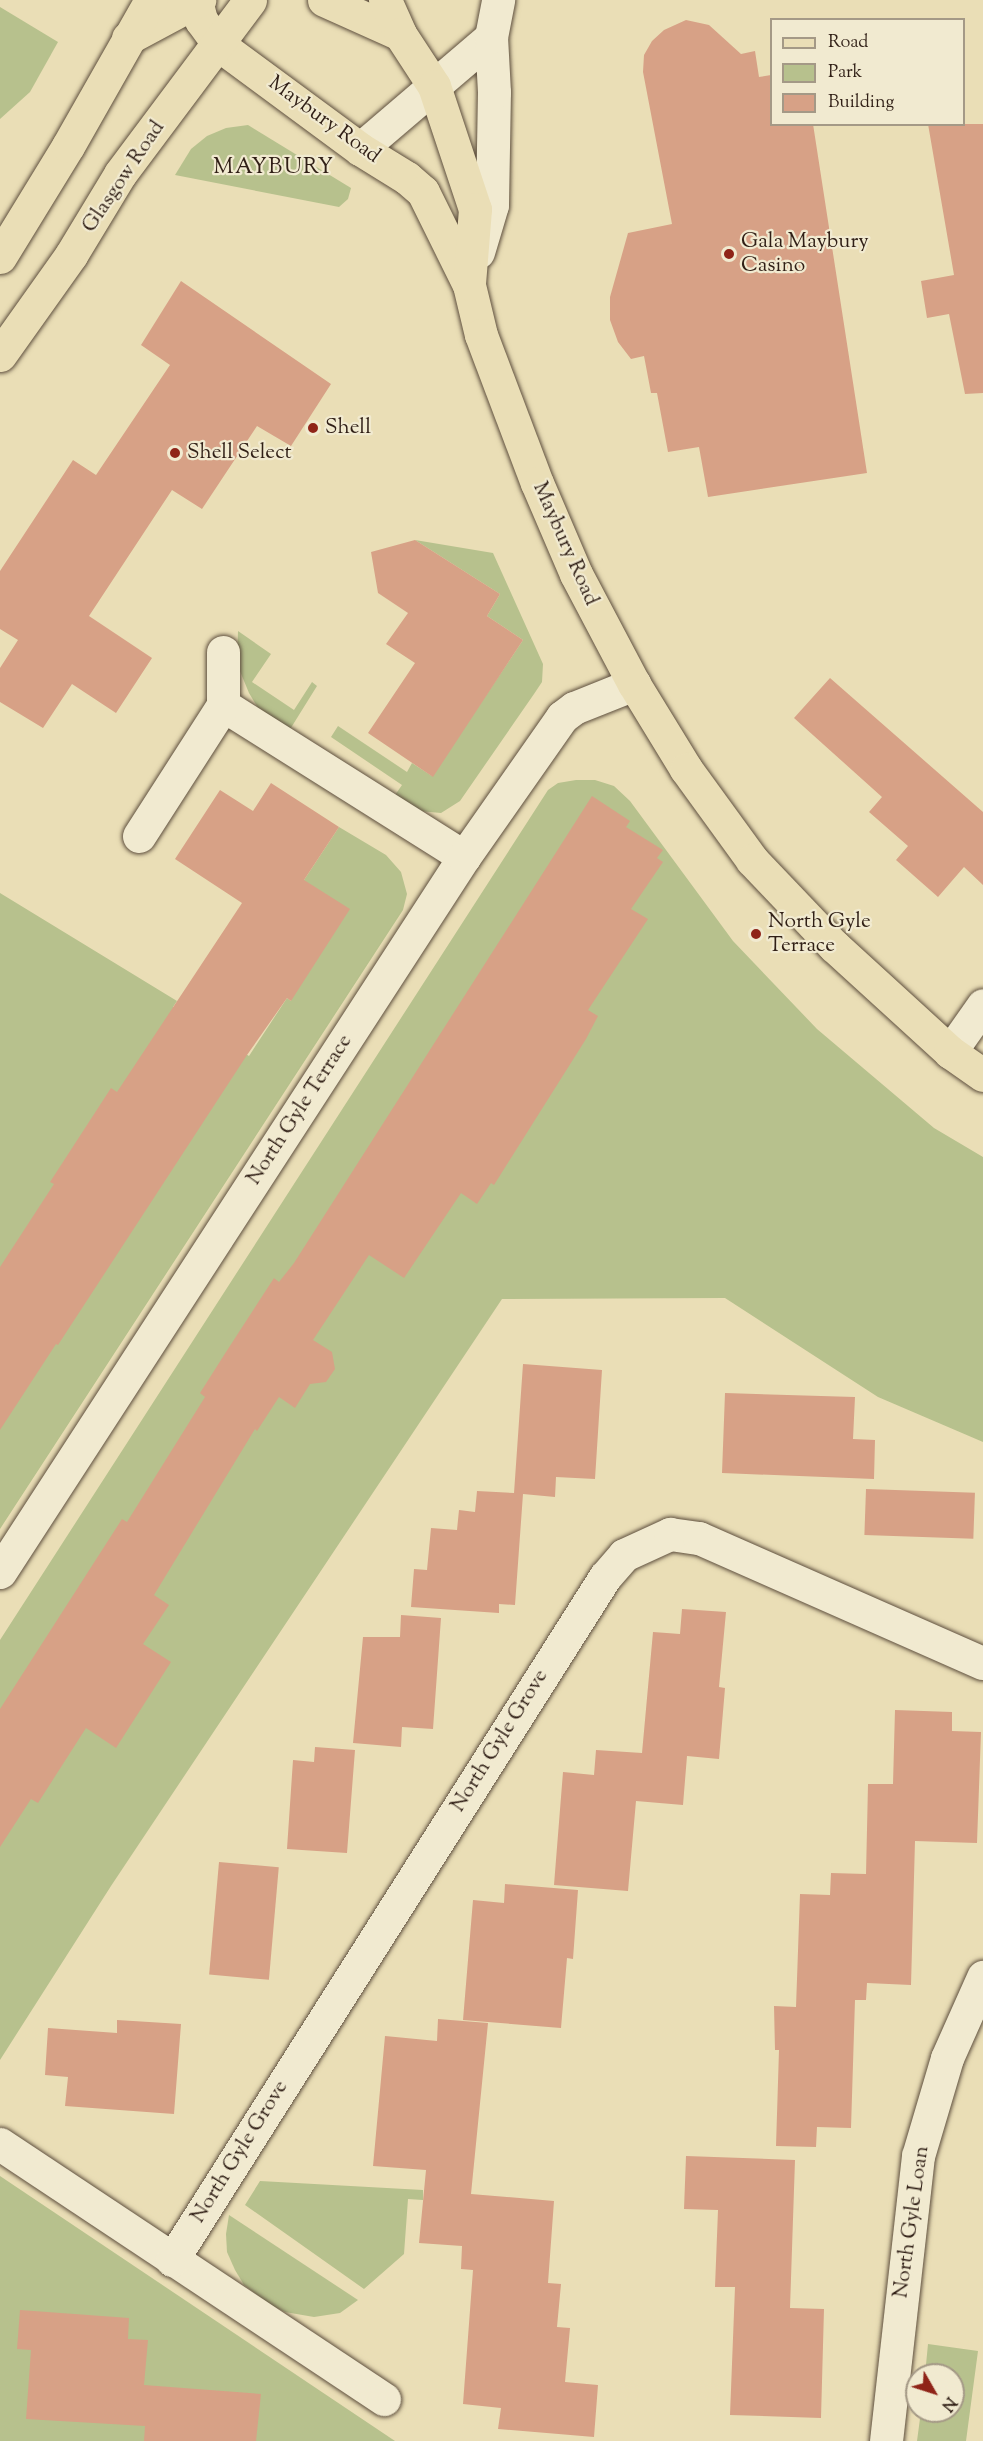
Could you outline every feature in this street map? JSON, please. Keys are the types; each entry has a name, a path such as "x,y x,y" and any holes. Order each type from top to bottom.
{"main road":[{"path":"0,257 68,146 151,0"},
{"path":"128,38 197,0"},
{"name":"Maybury Road","path":"197,0 201,20 219,45 360,149 407,178 423,192 469,285 481,334 537,483 576,574 634,684 686,769 752,860 834,946 950,1052 983,1075"},
{"name":"Glasgow Road","path":"0,355 71,255 120,174 219,45 250,0"},
{"path":"324,0 400,34"},
{"path":"386,0 400,34 434,86 475,209 469,285"}],"street":[{"path":"469,285 492,205 494,92 490,37 498,0"},
{"path":"360,149 490,37"},
{"path":"139,836 224,705 223,652"},
{"name":"North Gyle Terrace","path":"0,1572 464,857 562,717 574,708 634,684"},
{"path":"224,705 464,857"},
{"path":"950,1052 983,1005"},
{"name":"North Gyle Grove","path":"172,2260 605,1576 624,1555 670,1534 699,1538 983,1663"},
{"name":"North Gyle Loan","path":"886,2441 918,2156 947,2058 983,1977"},
{"path":"0,2144 384,2399"}],"green space":[{"path":"0,7 58,42 30,92 0,119"},
{"path":"248,125 351,188 348,199 339,207 175,175 191,149 207,136 226,128"},
{"path":"415,540 493,553 543,664 542,682 534,694 460,801 441,813 419,811 395,795 402,785 331,737 338,726 407,772 412,763 432,776 523,640 487,616 500,594"},
{"path":"238,631 271,654 252,682 294,710 312,682 317,686 289,731 258,708 249,693 237,664"},
{"path":"595,780 614,786 630,801 733,941 817,1029 934,1128 983,1157 983,1442 878,1397 725,1298 502,1299 111,1886 0,2060 0,1640 548,790 558,783"},
{"path":"339,827 386,855 401,872 407,894 403,910 0,1529 0,893 177,1001 173,1007 249,1056 287,998 291,1001 304,880"},
{"path":"0,2176 395,2441 0,2441"},
{"path":"260,2181 423,2190 423,2200 408,2199 404,2254 364,2289 245,2205"},
{"path":"229,2215 358,2300 340,2313 314,2317 285,2312 271,2305 244,2285 235,2270 227,2252 226,2234"},
{"path":"928,2344 978,2351 966,2441 917,2441 919,2423 965,2423 965,2363 926,2363"}],"building":[{"name":"Gala Maybury Casino","path":"686,20 709,25 741,54 755,51 759,77 770,75 770,126 813,126 867,473 708,497 699,447 668,452 657,393 651,393 644,356 631,359 618,342 610,320 610,297 628,233 672,224 643,72 644,55 652,41 664,30"},
{"path":"983,124 983,393 965,394 949,314 927,318 921,281 954,275 928,126"},
{"path":"181,281 331,384 291,446 257,426 202,509 172,490 89,616 152,658 116,713 72,684 43,728 0,702 0,668 18,640 0,629 0,571 73,460 96,475 170,365 141,345"},
{"path":"415,540 500,594 487,616 523,640 433,777 368,733 415,663 386,644 408,613 378,593 371,552"},
{"path":"830,678 983,812 983,885 964,867 938,897 896,860 908,846 869,812 882,797 794,718"},
{"path":"271,783 339,827 304,880 350,909 291,1001 287,998 247,1055 0,1430 0,1267 54,1184 50,1182 111,1088 117,1092 242,903 175,859 220,790 253,811"},
{"path":"592,796 630,821 626,827 663,850 657,858 663,862 631,909 648,919 588,1010 598,1016 586,1039 494,1185 491,1183 477,1204 461,1193 404,1278 369,1255 313,1340 332,1352 335,1369 326,1382 310,1384 295,1408 279,1397 257,1431 255,1429 154,1595 169,1605 143,1644 171,1662 116,1748 86,1728 38,1803 31,1799 0,1847 0,1709 122,1519 127,1522 205,1397 200,1393 226,1352 274,1278 279,1282 294,1263"},
{"path":"523,1364 602,1370 595,1479 556,1477 555,1497 523,1494 515,1605 499,1604 499,1613 411,1607 414,1569 427,1570 431,1528 457,1530 459,1510 475,1512 477,1491 514,1493"},
{"path":"725,1393 855,1397 853,1439 875,1440 874,1479 722,1473"},
{"path":"866,1489 975,1493 973,1539 864,1535"},
{"path":"682,1609 726,1612 719,1687 725,1688 719,1759 687,1756 683,1805 636,1801 628,1891 554,1885 563,1772 594,1775 596,1750 642,1753 653,1632 680,1634"},
{"path":"401,1615 441,1618 433,1729 402,1727 401,1747 353,1743 363,1637 400,1637"},
{"path":"895,1710 952,1712 952,1731 981,1732 977,1843 915,1841 911,1985 867,1983 866,2000 855,2000 851,2128 817,2127 816,2147 776,2146 779,2050 775,2050 774,2006 796,2007 800,1894 830,1895 831,1873 866,1874 868,1784 893,1784"},
{"path":"315,1747 355,1750 347,1853 287,1849 293,1760 314,1762"},
{"path":"219,1862 279,1867 269,1980 209,1975"},
{"path":"505,1884 578,1890 573,1959 567,1958 561,2028 463,2020 473,1900 504,1903"},
{"path":"438,2019 488,2023 471,2194 554,2201 548,2283 561,2284 557,2327 570,2328 565,2382 598,2385 594,2437 498,2429 501,2408 463,2404 473,2270 461,2269 462,2246 419,2243 426,2170 373,2166 385,2036 437,2041"},
{"path":"117,2020 181,2024 174,2114 65,2106 68,2077 45,2075 48,2028 117,2033"},
{"path":"686,2156 795,2160 790,2308 824,2309 821,2418 730,2415 735,2287 715,2287 718,2210 684,2209"},
{"path":"20,2310 129,2318 128,2339 148,2340 144,2385 261,2394 256,2441 144,2441 145,2426 26,2419 31,2350 17,2349"}],"place":[{"name":"Gala Maybury Casino","path":"729,254"},
{"name":"Shell","path":"313,428"},
{"name":"Shell Select","path":"175,453"},
{"name":"North Gyle Terrace","path":"756,934"}],"district":[{"name":"MAYBURY","path":"274,169"}]}
